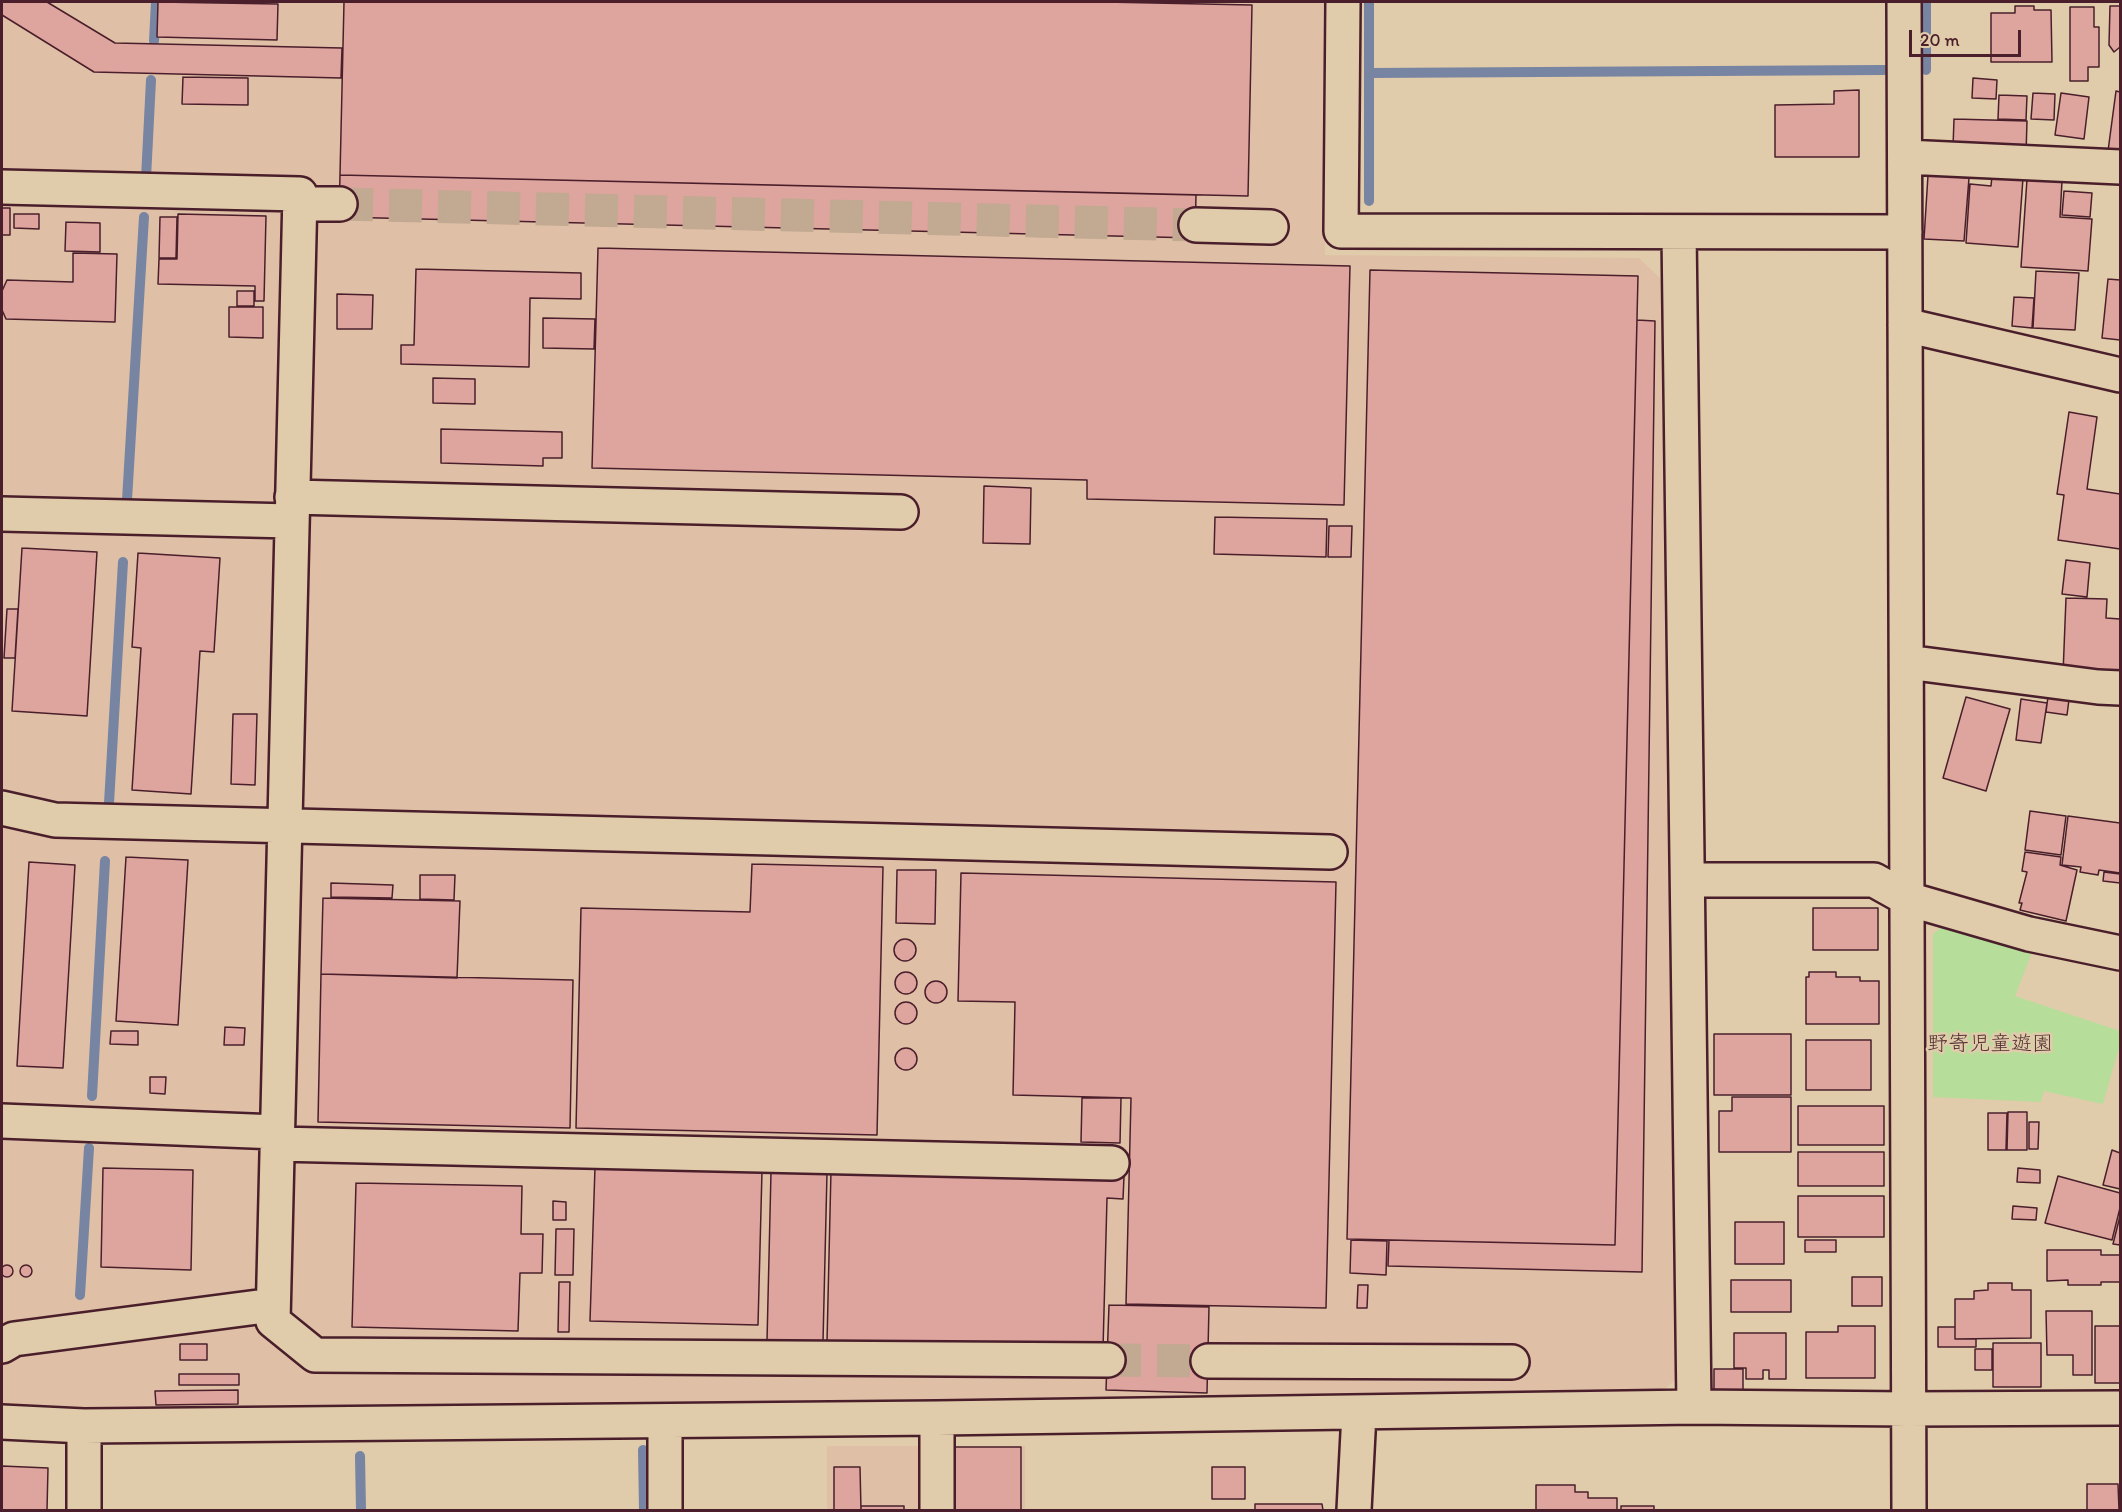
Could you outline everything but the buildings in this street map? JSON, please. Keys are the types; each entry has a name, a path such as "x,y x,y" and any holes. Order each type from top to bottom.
{"street":[{"path":"1343,2 1341,231 1905,232"},
{"path":"1904,2 1910,1510"},
{"path":"1905,157 2121,167"},
{"path":"2,187 300,194 273,1321 315,1355 1107,1360"},
{"path":"299,204 340,204"},
{"path":"1196,225 1270,227"},
{"path":"1679,232 1694,1407"},
{"path":"1905,326 2121,375"},
{"path":"2,514 292,509 901,512"},
{"path":"1907,662 2121,688"},
{"path":"2,808 55,820 1330,852"},
{"path":"1688,880 1874,880 1908,900 2029,934 2121,953"},
{"path":"2,1121 277,1138 1112,1164"},
{"path":"2,1346 14,1339 273,1305"},
{"path":"1208,1361 1512,1362"},
{"path":"2,1422 84,1426 937,1418 1694,1407 1908,1410 2121,1408"},
{"path":"1354,1510 1359,1413"},
{"path":"937,1418 937,1510"},
{"path":"665,1421 665,1510"},
{"path":"84,1426 84,1510"}],"shaded area":[{"path":"2,2 1327,2 1325,255 1639,258 1663,281 1675,1380 1659,1394 97,1408 2,1405"},
{"path":"827,1446 1025,1446 1025,1510 827,1510"}],"green space":[{"name":"野寄児童遊園","path":"1946,923 2032,952 2015,996 2120,1031 2120,1043 2103,1104 2044,1091 2041,1102 1933,1097 1933,934"}],"waterway":[{"path":"154,41 156,2"},
{"path":"1369,2 1369,201"},
{"path":"1926,2 1926,70"},
{"path":"1369,73 1884,70"},
{"path":"146,178 151,80"},
{"path":"127,500 144,217"},
{"path":"109,803 123,562"},
{"path":"92,1096 105,861"},
{"path":"80,1295 89,1148"},
{"path":"643,1450 644,1510"},
{"path":"360,1456 361,1510"}],"tunnel":[{"path":"340,204 1196,225"},
{"path":"1108,1360 1208,1361"}]}
